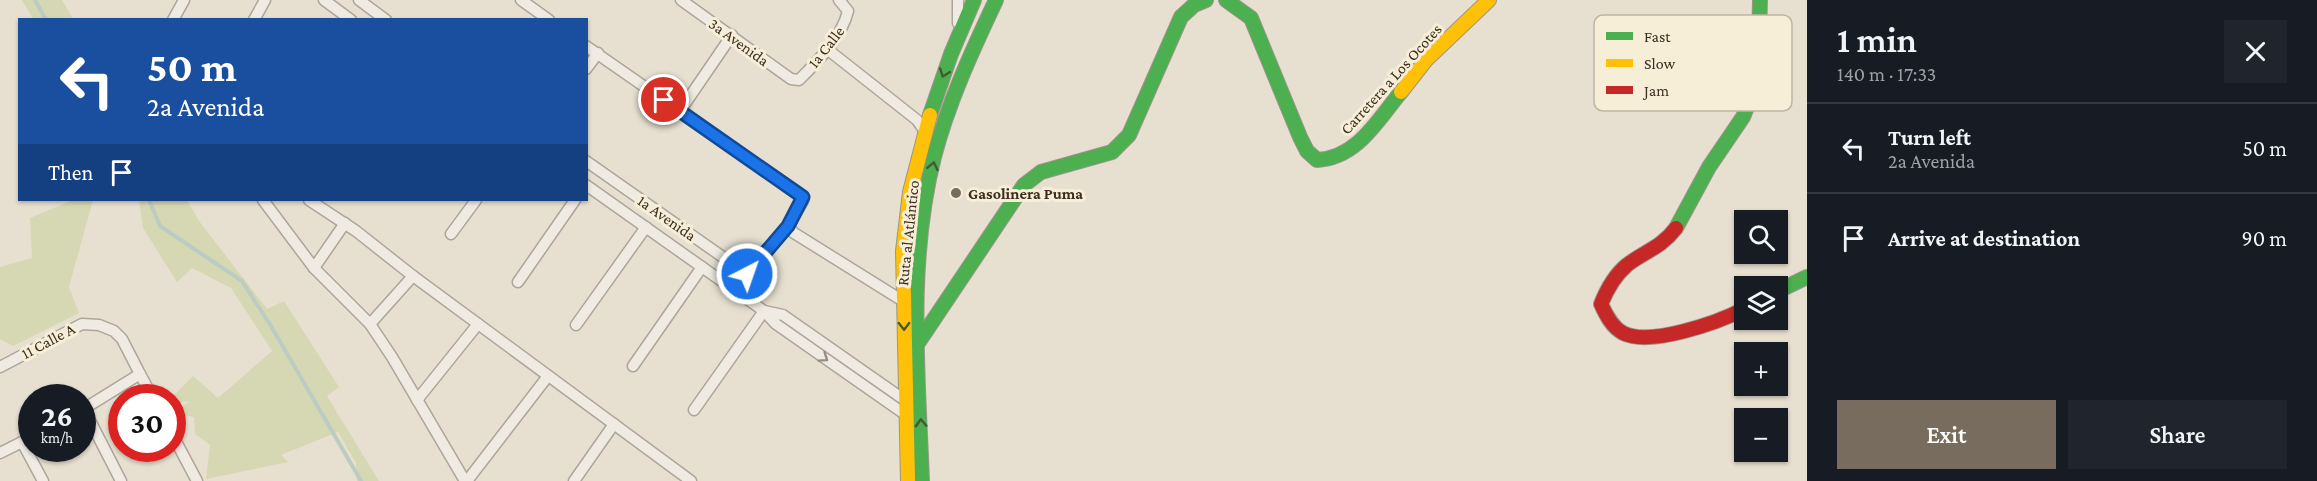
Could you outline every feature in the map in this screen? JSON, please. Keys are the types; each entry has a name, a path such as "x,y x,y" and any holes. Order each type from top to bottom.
{"main road":[{"name":"Ruta al Atlántico","path":"908,481 903,300 906,223 917,154 924,130 957,38 974,0"},
{"name":"Ruta al Atlántico","path":"922,481 918,343 919,260 925,206 934,158 959,81 996,0"},
{"path":"918,343 1024,185 1041,172 1112,152 1129,135 1180,17 1194,5 1206,0"},
{"name":"Carretera a Los Ocotes","path":"1226,0 1251,18 1300,137 1307,151 1317,160 1333,159 1349,151 1370,130 1426,60 1489,0"},
{"path":"1760,0 1761,15"},
{"path":"1734,315 1709,325 1647,335 1627,334 1615,326 1601,304 1606,291 1619,273 1631,262 1666,240 1683,219 1706,173 1746,111"},
{"path":"1788,286 1807,277"}],"street":[{"path":"174,18 184,0"},
{"path":"255,18 265,0"},
{"path":"324,0 339,16"},
{"path":"358,0 383,18"},
{"path":"521,0 546,18"},
{"name":"3a Avenida","path":"681,0 791,79 799,80"},
{"name":"1a Calle","path":"799,80 827,49 846,22 848,11 839,0"},
{"path":"957,38 960,6 958,0"},
{"path":"680,111 732,35"},
{"path":"588,47 803,197 788,226 794,233 903,300"},
{"path":"827,49 917,120 924,130"},
{"path":"588,66 598,53"},
{"name":"1a Avenida","path":"588,162 747,274 788,226"},
{"path":"588,186 764,310 783,315 906,408"},
{"path":"264,201 314,268 370,324 466,481 549,376"},
{"path":"311,201 345,223 614,424 676,476 691,481"},
{"path":"451,234 475,201"},
{"path":"518,282 574,201"},
{"path":"314,268 345,223"},
{"path":"576,325 646,227"},
{"path":"633,366 702,267"},
{"path":"370,324 413,276"},
{"path":"694,410 764,310"},
{"name":"11 Calle A","path":"0,367 82,324 99,325 114,331 122,339 140,374"},
{"path":"417,400 478,324"},
{"path":"96,401 140,374 145,384"},
{"path":"574,481 614,424"},
{"path":"96,434 121,481"},
{"path":"0,453 18,444"},
{"path":"186,460 197,481"},
{"path":"36,462 43,481"}],"green space":[{"path":"22,0 62,0 72,18 32,18"},
{"path":"71,201 93,201 69,287 79,313 13,346 0,339 0,267 32,258 30,218"},
{"path":"139,201 188,201 199,221 267,309 284,301 339,387 327,396 379,481 357,481 356,463 338,432 281,455 288,462 206,479 210,445 195,434 194,417 186,415 186,404 190,401 186,401 185,384 193,376 218,398 272,351 231,288 192,268 177,282 143,228"}],"waterway":[{"path":"35,0 45,18"},
{"path":"149,201 160,226 242,281 271,326 361,481"}],"traffic: fast":[{"path":"930,115 951,54 974,0"},
{"path":"922,481 916,319 920,237 926,197 934,157 953,97 996,0"},
{"path":"918,343 1024,185 1041,172 1112,152 1129,135 1181,17 1194,5 1206,0"},
{"path":"1226,0 1251,18 1300,137 1307,151 1317,160 1344,153 1355,145 1374,126 1401,92"},
{"path":"1760,0 1760,15"},
{"path":"1676,228 1709,167 1745,111"},
{"path":"1788,286 1807,277"}],"traffic: slow":[{"path":"1401,92 1426,60 1489,0"},
{"path":"908,481 903,251 910,192 930,115"}],"traffic: jam":[{"path":"1676,228 1659,245 1634,260 1619,273 1601,304 1607,316 1623,333 1635,337 1650,337 1702,326 1734,313"}],"place":[{"name":"Gasolinera Puma","path":"956,193"}],"route":[{"path":"664,100 803,197 803,201 788,226 747,274"}]}
